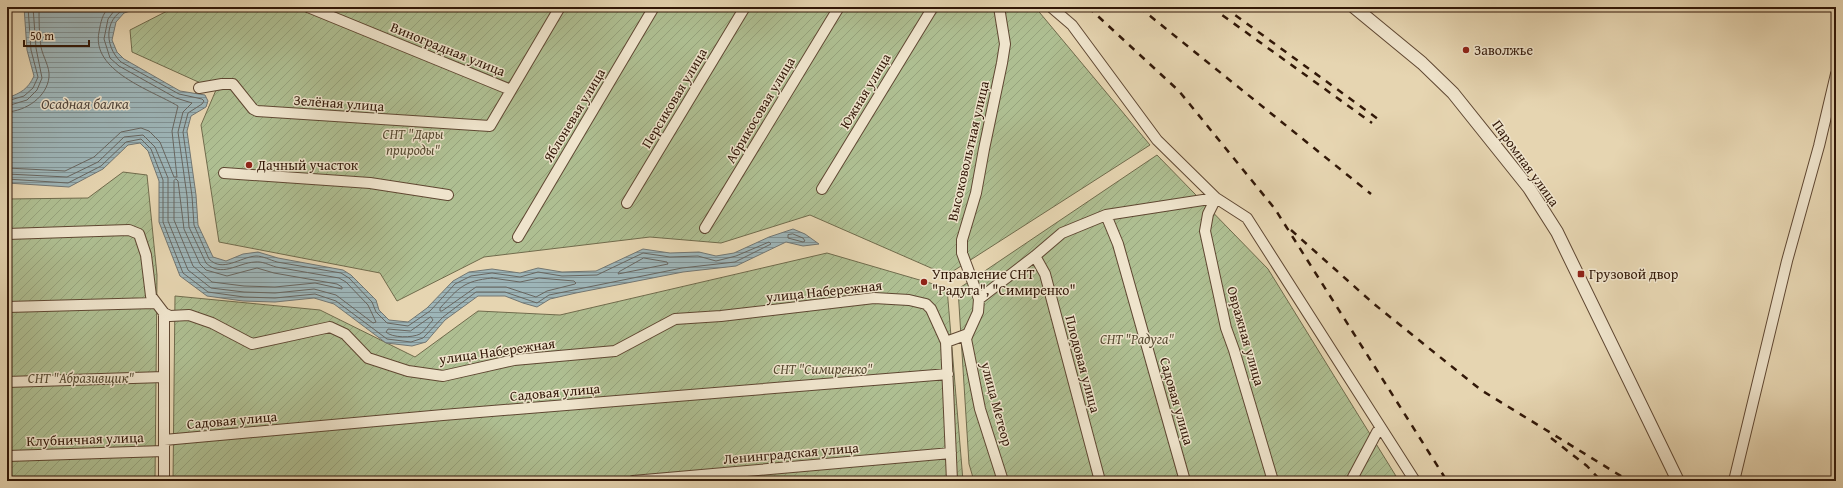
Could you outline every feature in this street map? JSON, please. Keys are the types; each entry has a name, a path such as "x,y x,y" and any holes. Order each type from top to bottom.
{"street":[{"name":"Виноградная улица","path":"308,7 511,90"},
{"path":"511,90 560,7"},
{"name":"Яблоневая улица","path":"518,237 654,7"},
{"name":"Персиковая улица","path":"627,203 745,7"},
{"name":"Абрикосовая улица","path":"705,228 839,7"},
{"name":"Южная улица","path":"822,189 933,7"},
{"name":"Высоковольтная улица","path":"979,299 962,253 962,240 976,193 1002,63 1005,44 999,7"},
{"path":"1051,7 1072,25 1157,140 1216,198 1247,218 1414,481"},
{"name":"Паромная улица","path":"1354,7 1422,63 1452,93 1529,188 1557,232 1678,481"},
{"path":"1734,481 1787,260 1819,146 1836,74"},
{"name":"Зелёная улица","path":"199,88 222,84 233,84 257,112 490,126 511,90"},
{"path":"224,173 370,183 448,195"},
{"path":"952,481 946,342 968,334 978,312 979,299 1036,256 1062,234 1106,215 1216,198"},
{"name":"Овражная улица","path":"1216,198 1208,214 1204,231 1226,328 1273,481"},
{"name":"Садовая улица","path":"1106,215 1118,244 1186,481"},
{"path":"7,234 130,230 139,234 146,255 151,296 164,313 164,481"},
{"name":"Плодовая улица","path":"1036,256 1045,274 1100,481"},
{"name":"улица Набережная","path":"164,313 170,316 189,315 212,323 252,344 330,327 345,334 368,358 408,371 443,376 514,360 615,351 675,319 721,316 874,298 909,300 926,304 931,309 946,342"},
{"path":"7,306 156,303"},
{"name":"улица Метеор","path":"968,334 966,339 980,409 1003,481"},
{"name":"Садовая улица","path":"164,440 451,414 948,374"},
{"path":"7,382 164,377"},
{"path":"1354,481 1353,477 1377,432 1381,428"},
{"name":"Клубничная улица","path":"7,456 164,451"},
{"name":"Ленинградская улица","path":"633,481 951,453"}],"green space":[{"name":"СНТ \"Дары природы\"","path":"175,7 1035,7 1150,145 947,275 810,215 721,243 650,237 484,257 397,301 380,273 219,242 201,125 216,90 132,52 130,30"},
{"name":"СНТ \"Радуга\"","path":"1157,155 1268,269 1399,481 974,481 969,464 958,289"},
{"name":"СНТ \"Абразивщик\"","path":"123,172 147,175 157,275 155,481 7,481 7,199 88,198"},
{"name":"СНТ \"Симиренко\"","path":"827,253 947,288 963,481 173,481 175,296 320,310 415,357 478,311 560,315"}],"water":[{"name":"Осадная балка","path":"24,7 143,7 124,13 116,22 112,40 117,52 124,59 180,91 205,95 208,101 206,107 191,116 187,131 196,195 198,225 213,257 226,261 243,254 258,252 278,258 343,270 351,275 376,300 379,310 389,320 408,322 427,308 453,281 469,272 492,269 520,273 538,268 562,272 596,271 643,249 670,253 699,252 716,256 734,253 769,237 793,229 805,234 819,244 803,246 786,242 736,266 683,272 576,293 550,299 537,307 505,296 478,296 445,320 426,342 412,346 386,343 334,304 314,298 275,302 243,301 207,296 180,276 159,222 159,181 148,151 140,143 128,145 103,169 69,187 7,183 7,98 24,90 34,76 27,50"}],"railway":[{"path":"1088,7 1179,91 1275,209 1447,481"},
{"path":"1139,7 1371,194"},
{"path":"1211,7 1372,123"},
{"path":"1224,7 1378,119"},
{"path":"1270,7 1274,10"},
{"path":"1291,230 1374,304 1481,390 1629,481"},
{"path":"1551,438 1587,466 1601,481"}],"place":[{"name":"Заволжье","path":"1466,50"},
{"name":"Дачный участок","path":"249,165"},
{"name":"Грузовой двор","path":"1581,274"},
{"name":"Управление СНТ \"Радуга\", \"Симиренко\"","path":"924,282"}]}
